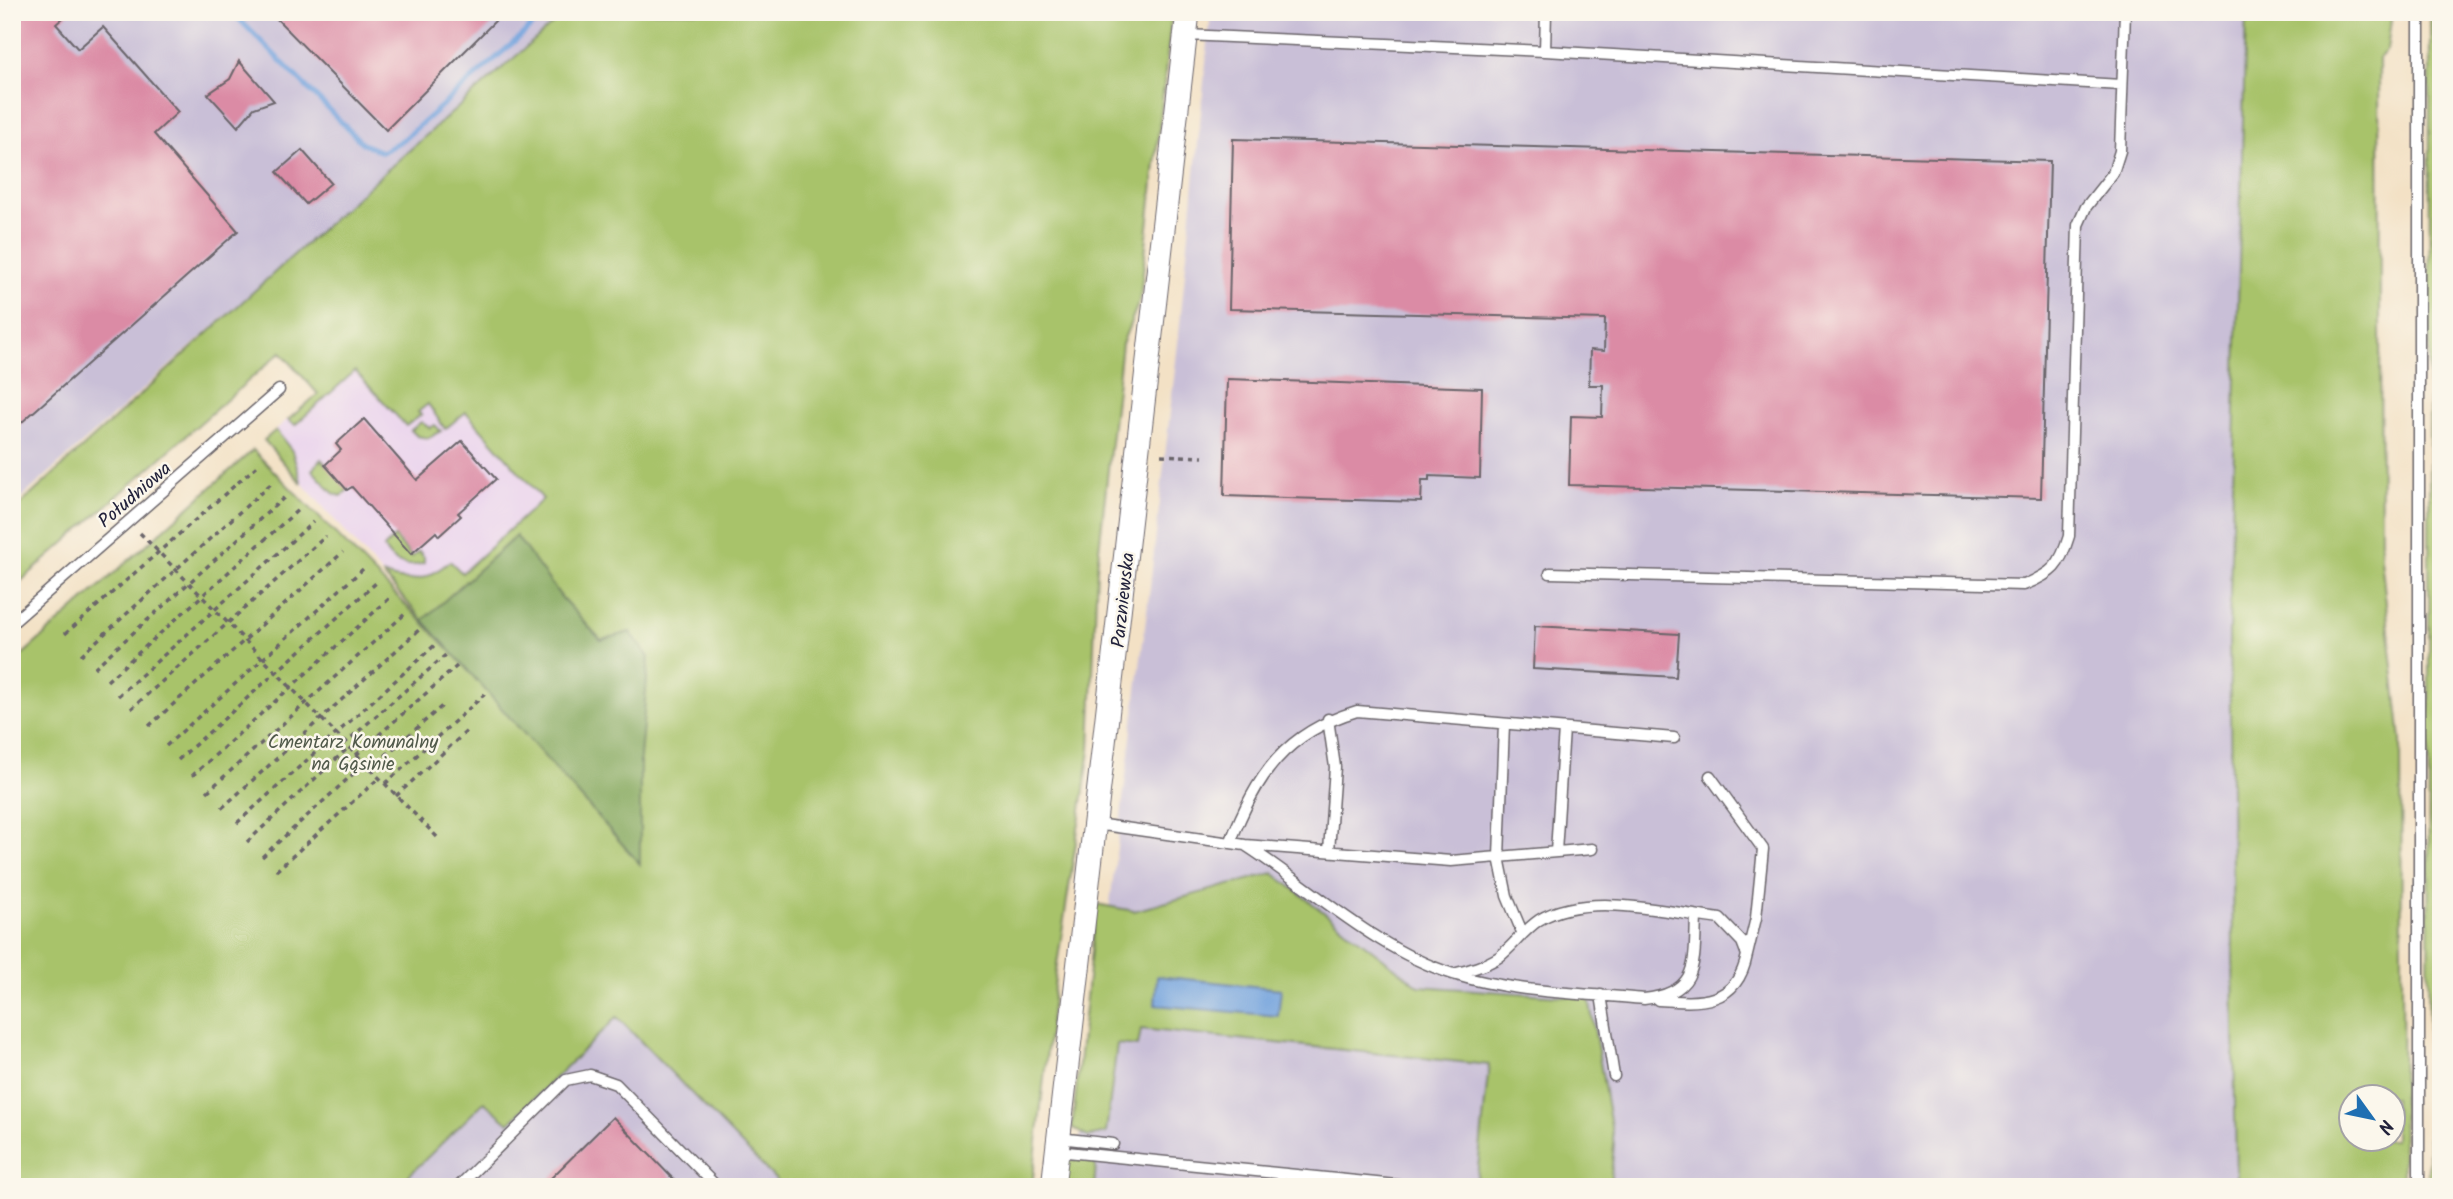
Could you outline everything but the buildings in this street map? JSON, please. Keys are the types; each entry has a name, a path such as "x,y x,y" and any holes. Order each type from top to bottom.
{"street":[{"name":"Parzniewska","path":"1052,1187 1187,24"}],"lane":[{"path":"1545,51 1546,12"},
{"path":"1550,572 2024,585 2048,575 2063,556 2069,536 2078,225 2086,207 2113,173 2120,151 2125,12"},
{"path":"2419,12 2420,1187"},
{"path":"1187,24 1545,51 2121,85"},
{"name":"Południowa","path":"12,623 279,390"},
{"path":"1230,842 1261,776 1298,738 1328,719 1357,710 1674,738"},
{"path":"1328,719 1335,767 1329,851"},
{"path":"1504,724 1499,857 1507,896 1522,932"},
{"path":"1556,852 1564,729"},
{"path":"1245,845 1294,876 1362,927 1421,961 1452,974 1493,984 1694,1003 1717,998 1738,978 1756,918 1763,849 1710,776"},
{"path":"1096,824 1245,845 1451,861 1592,849"},
{"path":"1452,974 1478,968 1499,956 1522,932 1570,906 1594,904 1720,919 1742,942 1747,955"},
{"path":"1644,999 1665,997 1684,987 1690,976 1696,916"},
{"path":"1601,995 1614,1076"},
{"path":"458,1187 566,1080 590,1075 617,1084 717,1187"},
{"path":"1058,1144 1113,1144"},
{"path":"1058,1144 1416,1187"}],"path":[{"path":"1161,455 1203,457"},
{"path":"65,634 258,465"},
{"path":"81,655 274,481"},
{"path":"94,668 287,495"},
{"path":"107,681 300,508"},
{"path":"118,696 313,522"},
{"path":"140,533 439,839"},
{"path":"131,709 326,536"},
{"path":"149,726 343,552"},
{"path":"166,746 363,569"},
{"path":"178,760 377,582"},
{"path":"192,776 391,597"},
{"path":"207,792 406,612"},
{"path":"222,808 421,628"},
{"path":"237,823 436,644"},
{"path":"247,842 346,746 448,653"},
{"path":"356,755 457,666"},
{"path":"384,784 485,694"},
{"path":"370,769 442,706"},
{"path":"396,796 469,729"},
{"path":"262,857 364,764"},
{"path":"276,872 379,778"}],"shaded area":[{"path":"12,12 566,12 12,506"},
{"path":"1211,12 2246,12 2229,632 2236,1187 1074,1187 1150,587 1179,334"},
{"path":"390,330 550,506 423,620 264,440"},
{"path":"617,1017 783,1187 397,1187 485,1102 509,1123"}],"green space":[{"name":"Cmentarz Komunalny na Gąsinie","path":"566,12 1172,12 1140,299 1122,344 1097,568 1090,751 1055,978 1032,1187 783,1187 617,1017 509,1123 484,1102 397,1187 12,1187 12,664 253,450 452,652 639,863 640,757 601,640 562,598 516,536 423,620 382,574 401,579 418,579 434,573 450,561 462,573 543,499 466,412 445,429 428,404 418,412 421,415 406,426 355,371 295,425 288,420 318,394 281,352 12,589 12,512 378,178"},
{"path":"2246,12 2392,12 2387,50 2379,58 2381,558 2401,740 2403,1084 2338,1084 2338,1154 2403,1154 2403,1187 2236,1187 2229,632"},
{"path":"2430,12 2441,12 2441,1187 2428,1187"},
{"path":"421,422 430,428 435,425 441,431 428,438 417,436 411,430"},
{"path":"276,430 292,451 302,484 264,440"},
{"path":"321,459 349,489 341,496 333,493 312,470"},
{"path":"516,536 562,598 601,640 630,632 649,657 640,757 640,864 423,620"},
{"path":"394,537 412,557 419,551 424,557 424,563 406,565 391,558 384,548"},
{"path":"1273,873 1419,986 1589,998 1614,1144 1610,1187 1476,1187 1489,1065 1141,1029 1138,1046 1117,1044 1106,1133 1088,1137 1072,1128 1096,904 1134,911"},
{"path":"1087,1154 1096,1166 1094,1187 1062,1187 1064,1164"}],"water":[{"path":"1157,976 1281,989 1278,1016 1155,1005"}],"waterway":[{"path":"232,12 363,144 382,152 404,139 548,12"}]}
